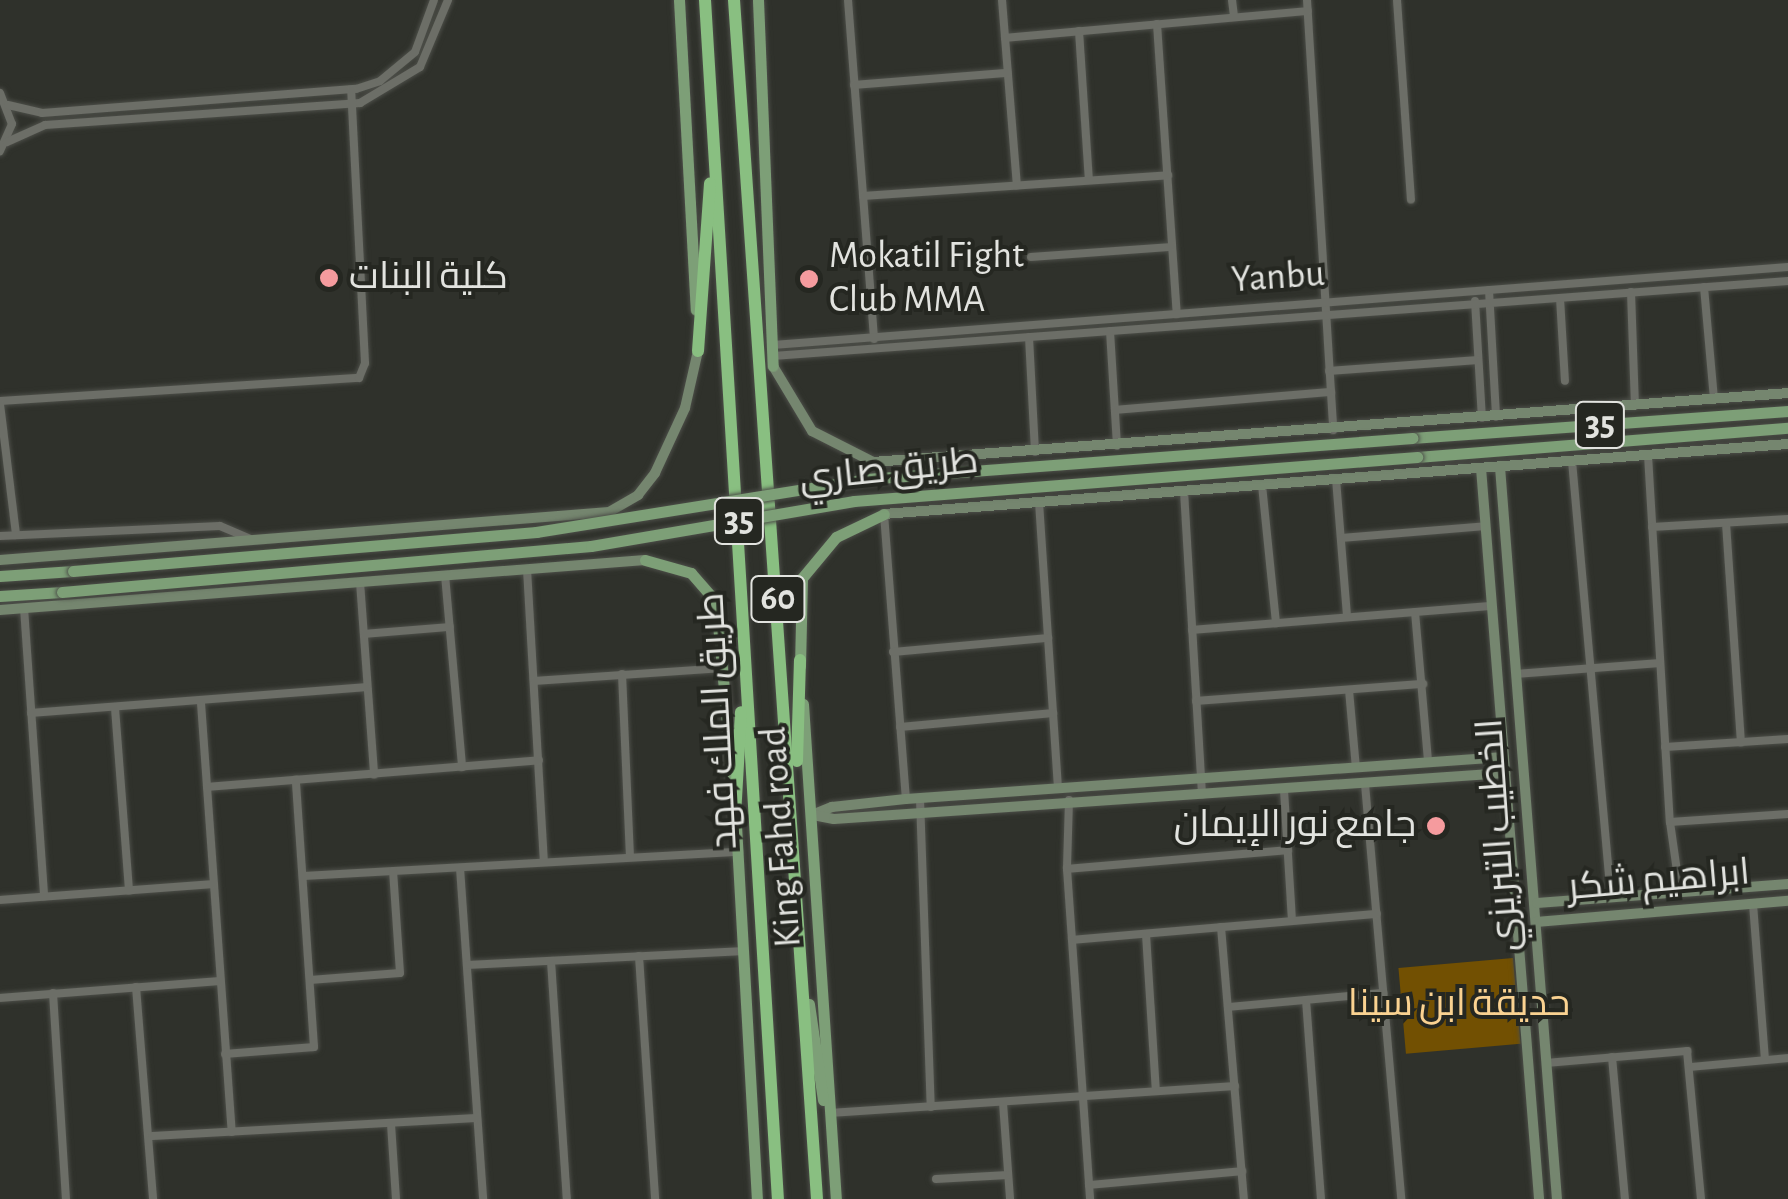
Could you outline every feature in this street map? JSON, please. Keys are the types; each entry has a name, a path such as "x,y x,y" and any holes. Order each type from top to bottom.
{"highway":[{"name":"طريق الملك فهد","path":"705,0 778,1195"},
{"name":"طريق الملك فهد","path":"734,0 804,969 816,1199"},
{"path":"698,351 713,131"},
{"path":"736,816 745,650"},
{"path":"794,833 800,660"}],"main road":[{"path":"0,560 609,512 638,496 655,473 698,374 679,0"},
{"path":"758,0 773,356 812,431 852,456 905,462 1788,393"},
{"name":"طريق صاري","path":"0,576 536,532 866,479 1788,412"},
{"name":"طريق صاري","path":"0,598 592,546 854,501 1788,428"},
{"path":"884,514 1788,444"},
{"name":"الخطيب التبريزي","path":"1500,467 1558,1199"},
{"name":"الخطيب التبريزي","path":"1481,468 1538,1199"},
{"name":"King Fahd road","path":"836,1194 798,596 811,562 836,537 884,514"},
{"path":"0,610 644,560"},
{"name":"طريق الملك فهد","path":"644,560 670,563 706,586 720,618 736,816 740,951 756,1199"},
{"path":"812,815 832,806 1504,757"},
{"path":"812,815 918,813 1505,773"},
{"path":"1537,903 1788,884"},
{"name":"ابراهيم شكر","path":"1536,922 1788,901"},
{"name":"طريق الملك فهد","path":"804,969 836,1194"}],"street":[{"path":"8,106 42,113 351,89 380,81 415,52 434,0"},
{"path":"0,151 8,142 44,126 352,104 386,92 420,67 448,0"},
{"path":"848,0 875,348"},
{"path":"1002,0 1017,185"},
{"path":"1232,0 1234,17"},
{"path":"1307,0 1333,430"},
{"path":"1397,0 1411,200"},
{"path":"1005,38 1308,10"},
{"path":"1158,24 1177,314"},
{"path":"1079,31 1089,180"},
{"path":"854,85 1008,72"},
{"path":"16,535 3,492 0,403 360,378 365,363 351,89"},
{"path":"0,94 8,106 8,142"},
{"path":"173,101 174,116"},
{"path":"863,196 1168,175"},
{"path":"1032,257 1172,247"},
{"name":"Yanbu","path":"773,356 874,337 1788,267"},
{"name":"Yanbu","path":"773,356 1788,281"},
{"path":"1704,287 1714,400"},
{"path":"1489,290 1496,417"},
{"path":"1474,291 1482,418"},
{"path":"1631,292 1635,406"},
{"path":"1560,298 1565,382"},
{"path":"1110,331 1117,446"},
{"path":"1029,337 1034,452"},
{"path":"1330,371 1478,360"},
{"path":"1115,410 1330,392"},
{"path":"1648,455 1670,822 1680,892"},
{"path":"1572,461 1611,897"},
{"path":"1336,479 1347,617"},
{"path":"1262,485 1276,623"},
{"path":"1184,491 1202,794"},
{"path":"1039,502 1058,788"},
{"path":"884,514 906,800"},
{"path":"1652,527 1788,519"},
{"path":"1726,523 1741,742"},
{"path":"0,536 220,526 254,541"},
{"path":"1340,538 1486,526"},
{"path":"527,569 544,862"},
{"path":"446,576 462,766"},
{"path":"360,582 374,774"},
{"path":"1192,630 1492,606"},
{"path":"24,608 44,896"},
{"path":"1415,612 1428,762"},
{"path":"364,634 450,627"},
{"path":"893,652 1048,638"},
{"path":"1516,674 1660,663"},
{"path":"534,681 723,668"},
{"path":"622,674 630,858"},
{"path":"1196,701 1422,684"},
{"path":"31,713 368,687"},
{"path":"1349,690 1356,768"},
{"path":"201,702 232,1132"},
{"path":"115,708 129,890"},
{"path":"900,727 1053,713"},
{"path":"1665,748 1788,739"},
{"path":"207,787 540,760"},
{"path":"226,1054 314,1047 296,780"},
{"path":"1366,784 1401,1199"},
{"path":"1284,790 1292,921"},
{"path":"920,799 931,1107"},
{"path":"1069,800 1067,869 1090,1199"},
{"path":"1670,822 1788,814"},
{"path":"1067,869 1288,850"},
{"path":"303,876 738,852"},
{"path":"460,868 482,1199"},
{"path":"310,980 400,972 393,871"},
{"path":"0,900 213,884"},
{"path":"1753,904 1765,1060"},
{"path":"1072,940 1377,914"},
{"path":"1221,928 1244,1199"},
{"path":"1146,934 1156,1092"},
{"path":"466,965 740,951"},
{"path":"639,956 655,1199"},
{"path":"551,961 568,1199"},
{"path":"0,998 220,981"},
{"path":"136,987 152,1136 153,1199"},
{"path":"53,993 66,1199"},
{"path":"1228,1007 1384,994"},
{"path":"1306,1000 1321,1199"},
{"path":"1547,1063 1687,1051 1701,1199"},
{"path":"1612,1057 1625,1199"},
{"path":"1690,1066 1788,1058"},
{"path":"830,1112 1235,1086"},
{"path":"1003,1103 1010,1199"},
{"path":"152,1136 477,1118"},
{"path":"391,1124 396,1199"},
{"path":"1089,1185 1242,1172"},
{"path":"936,1180 1008,1174"}],"green space":[{"name":"حديقة ابن سينا","path":"1513,958 1520,1044 1406,1054 1398,968"}],"place":[{"name":"كلية البنات","path":"329,278"},
{"name":"Mokatil Fight Club MMA","path":"809,279"},
{"name":"جامع نور الإيمان","path":"1436,826"}]}
